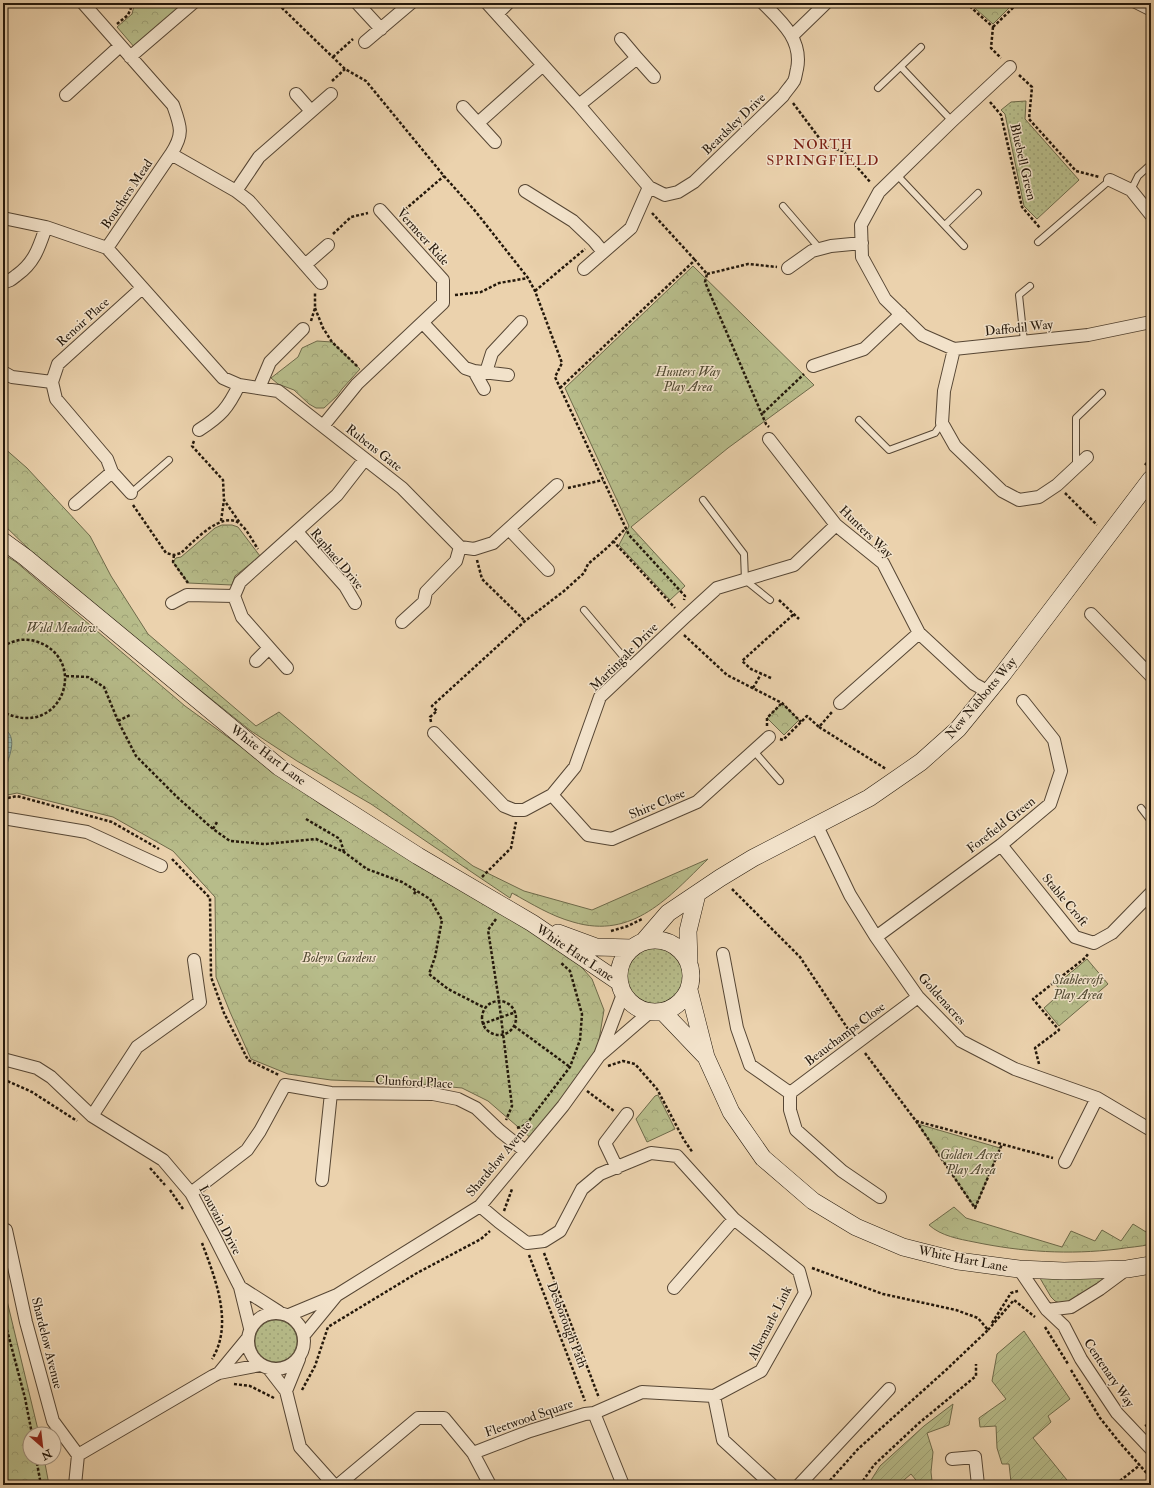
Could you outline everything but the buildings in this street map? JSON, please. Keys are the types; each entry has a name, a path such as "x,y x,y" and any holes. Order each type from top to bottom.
{"street":[{"name":"Bouchers Mead","path":"83,3 173,105 180,123 179,142 107,248"},
{"path":"130,57 193,3"},
{"path":"357,3 381,28"},
{"path":"365,42 411,3"},
{"name":"Beardsley Drive","path":"487,3 579,105 649,187 665,195 678,192 694,182 783,96 794,80 798,63 798,49 792,36 782,22 763,3"},
{"path":"496,14 508,3"},
{"path":"792,36 826,3"},
{"path":"621,39 654,77"},
{"path":"66,95 120,46"},
{"path":"579,105 637,58"},
{"path":"478,124 543,65"},
{"path":"1010,67 879,192 862,225 862,257 885,299 922,335 954,349 944,392 942,424 955,446 1002,491 1020,500 1039,497 1057,486 1087,457"},
{"path":"296,94 311,111"},
{"path":"236,191 259,157 331,94"},
{"path":"464,107 495,142"},
{"name":"Bouchers Mead","path":"170,154 236,191 249,201 321,283"},
{"path":"1110,180 1131,190 1151,215"},
{"path":"584,269 631,228 649,187"},
{"path":"525,191 574,221 603,252"},
{"name":"Vermeer Ride","path":"380,210 443,280 444,297"},
{"name":"Rubens Gate","path":"3,218 46,227 107,248 223,378 239,385 278,391 402,488 460,547"},
{"path":"3,282 8,282 29,266 40,245 46,227"},
{"path":"788,268 812,250 831,246 862,243"},
{"path":"305,265 328,245"},
{"name":"Renoir Place","path":"52,382 58,364 142,288"},
{"path":"323,426 357,384 443,303 444,297"},
{"path":"813,366 864,348 900,314"},
{"path":"484,389 480,372 492,353 521,322"},
{"name":"Daffodil Way","path":"954,349 1088,335 1151,322"},
{"path":"423,323 465,368 480,372 508,375"},
{"path":"260,388 270,362 303,329"},
{"path":"3,372 12,376 52,382 56,399 107,458 112,472 131,493"},
{"path":"199,430 217,418 230,403 239,385"},
{"name":"Hunters Way","path":"769,439 836,525 883,563 919,633 974,684 989,692"},
{"name":"Raphael Drive","path":"234,596 240,582 336,495 365,459"},
{"path":"75,504 112,472"},
{"name":"New Nabbotts Way","path":"638,945 668,913 753,858 869,798 921,762 958,729 989,692 1149,476"},
{"path":"402,622 424,602 426,592 456,561 460,547 474,549 492,543 557,485"},
{"name":"Martingale Drive","path":"514,810 524,810 552,795 575,766 600,697 674,626 717,588 794,566 836,525"},
{"path":"509,529 548,570"},
{"name":"Raphael Drive","path":"296,532 345,586 355,603"},
{"name":"White Hart Lane","path":"3,534 25,557"},
{"name":"White Hart Lane","path":"3,541 25,557 279,766 418,856 532,923 621,988"},
{"path":"172,603 187,595 234,596 242,617 287,668"},
{"path":"1091,614 1151,676"},
{"path":"840,703 919,633"},
{"path":"256,661 270,648"},
{"name":"Forefield Green","path":"876,937 1001,845 1050,804 1062,771 1054,740 1023,702"},
{"path":"434,733 504,806 514,810"},
{"name":"Shire Close","path":"552,795 588,835 612,839 697,802 769,737"},
{"path":"3,818 87,832 161,866"},
{"name":"Goldenacres","path":"817,826 850,895 876,937 918,997 961,1041 1015,1069 1097,1098 1151,1130"},
{"name":"Stable Croft","path":"1001,845 1075,936 1094,943"},
{"path":"1094,943 1112,933 1151,893"},
{"path":"689,962 686,956 677,947 666,941 656,940 638,945 624,958 619,970 621,988 631,1004 638,1009 657,1012 672,1009 682,1001 689,990 692,975 689,962 688,931 697,894"},
{"name":"White Hart Lane","path":"532,923 596,947 638,945"},
{"path":"723,954 737,1028 750,1065 790,1093 790,1110 796,1130 842,1171 880,1197"},
{"path":"92,1116 137,1047 200,1002 194,960"},
{"name":"Shardelow Avenue","path":"599,1056 621,988"},
{"name":"White Hart Lane","path":"689,990 706,1057 731,1112 763,1158 813,1200 856,1227 903,1247 958,1261 1019,1269 1064,1272 1127,1269 1151,1265"},
{"name":"Beauchamps Close","path":"790,1093 918,997"},
{"name":"White Hart Lane","path":"657,1012 706,1057"},
{"name":"Shardelow Avenue","path":"219,1374 249,1333 256,1320 269,1313 284,1313 337,1295 480,1206 563,1106 599,1056 657,1012"},
{"name":"Louvain Drive","path":"3,1059 37,1068 51,1076 92,1116 163,1160 191,1192 240,1288 249,1333"},
{"name":"Clunford Place","path":"191,1192 247,1150 260,1131 285,1086 331,1093 433,1094 458,1098 476,1108 500,1131 525,1151"},
{"path":"322,1180 331,1093"},
{"path":"1065,1162 1097,1098"},
{"path":"617,1168 605,1143 626,1116"},
{"name":"Albemarle Link","path":"527,1243 544,1241 560,1231 582,1189 600,1174 651,1153 677,1156 734,1219 799,1271 805,1292 761,1371 714,1396"},
{"path":"480,1206 527,1243"},
{"path":"674,1288 734,1219"},
{"name":"Shardelow Avenue","path":"6,1230 26,1322 53,1421 78,1455 219,1374 265,1367 280,1369 289,1366 301,1355"},
{"name":"White Hart Lane","path":"1019,1269 1047,1310 1071,1307 1100,1289 1127,1269"},
{"path":"240,1288 297,1320 301,1326 305,1345 286,1391"},
{"name":"Shardelow Avenue","path":"304,1335 337,1295"},
{"name":"Centenary Way","path":"1047,1310 1064,1326 1081,1359 1117,1413 1151,1449"},
{"path":"249,1333 249,1349 253,1358 265,1367 286,1391 300,1447 334,1485"},
{"path":"799,1485 890,1389"},
{"path":"623,1485 589,1414 607,1408 642,1392 714,1396 723,1440 772,1485"},
{"name":"Fleetwood Square","path":"473,1453 530,1431 589,1414"},
{"name":"Fleetwood Square","path":"338,1485 418,1418 444,1418 473,1453 490,1485"},
{"path":"75,1485 78,1455"},
{"path":"952,1459 975,1457 978,1485"}],"lane":[{"path":"1131,3 1151,12"},
{"path":"878,88 922,47"},
{"path":"901,67 952,121"},
{"path":"1131,190 1138,176 1151,164"},
{"path":"897,175 964,246"},
{"path":"1038,242 1110,180"},
{"path":"945,225 978,194"},
{"path":"783,206 820,249"},
{"path":"1024,341 1019,295 1030,286"},
{"path":"1076,468 1076,418 1102,393"},
{"path":"859,420 889,450 935,432 942,424"},
{"path":"131,493 170,460"},
{"path":"704,500 744,554 745,580 770,600"},
{"path":"584,610 632,667"},
{"path":"753,750 780,781"},
{"path":"1141,808 1151,821"}],"path":[{"path":"108,32 128,15 133,3"},
{"path":"273,3 280,6 345,69 366,81 444,176 476,212 528,278 535,292 562,363 555,377 560,388 629,535 684,596 684,618"},
{"path":"966,3 993,27 1018,3"},
{"name":"Bluebell Green","path":"993,27 991,48 1032,87 1029,119 1076,171 1110,180"},
{"path":"333,57 354,38 365,42"},
{"name":"Bluebell Green","path":"982,93 1000,115 1022,207 1046,235"},
{"path":"783,96 795,105 826,147 843,151 879,192"},
{"path":"391,222 444,176"},
{"path":"642,203 707,274"},
{"path":"328,245 328,239 351,218 380,210"},
{"path":"535,292 594,241"},
{"path":"560,388 695,260"},
{"path":"707,274 748,264 788,268"},
{"path":"707,274 705,282 763,413 813,366"},
{"path":"444,297 481,292 499,283 528,278"},
{"path":"315,308 323,328 332,342 367,375"},
{"path":"199,430 192,446 223,480 224,500 221,521"},
{"path":"1149,476 1151,458"},
{"path":"557,485 566,489 603,480"},
{"path":"1057,486 1097,525 1101,520"},
{"path":"224,500 266,559"},
{"path":"133,505 166,553 174,555 180,553 221,521 240,523"},
{"path":"434,733 430,717 436,711 432,706 525,621 564,591 584,573 588,564 613,542 626,528"},
{"path":"613,542 684,618"},
{"path":"474,549 482,579 525,621"},
{"path":"174,555 173,562 180,573 188,583 196,583"},
{"path":"771,678 750,670 742,661 794,614"},
{"path":"674,626 727,675 782,703 801,722"},
{"path":"3,647 17,640 30,640 44,644 55,652 62,663 66,676 64,689 60,700 51,710 40,716 27,719 15,718 3,712"},
{"path":"753,688 761,674"},
{"path":"66,676 88,677 104,687 118,721 136,756 177,797 213,829 230,841 265,844 316,839 344,852 367,869 402,882 430,900 442,920 435,957 429,974 448,988 485,1008"},
{"path":"782,703 767,718 769,737 782,740 807,716 819,727 886,769 880,773"},
{"path":"819,727 840,703"},
{"path":"118,721 130,715"},
{"path":"3,799 17,796 112,822 162,851"},
{"path":"479,879 511,848 517,817 514,810"},
{"path":"306,819 340,839 344,852"},
{"path":"213,829 217,822"},
{"path":"168,855 210,898 211,977 224,1012 248,1060 280,1075"},
{"path":"729,886 800,957 857,1042 916,1121 976,1208 1002,1144"},
{"path":"608,932 628,926 645,918"},
{"path":"500,1131 512,1106 499,1001 488,930 495,919 502,922"},
{"path":"1041,1078 1035,1048 1059,1030 1033,999 1085,958 1094,943"},
{"path":"500,1115 516,1128 523,1126 528,1122 570,1067 580,1040 582,1014 570,971 558,961"},
{"path":"493,1001 499,1001 506,1002 516,1012 516,1021 514,1026 511,1031 503,1035 492,1034 487,1031 482,1024 482,1012 493,1001"},
{"path":"482,1024 516,1012"},
{"path":"514,1026 570,1067"},
{"path":"3,1079 37,1094 59,1110 80,1122"},
{"path":"588,1092 626,1116"},
{"path":"916,1121 1065,1162"},
{"path":"145,1163 168,1188 186,1212"},
{"path":"301,1392 315,1366 328,1327 418,1273 481,1239 494,1227"},
{"path":"200,1238 221,1300 222,1319 220,1338 216,1353 212,1360"},
{"name":"Desborough Path","path":"544,1241 544,1251 598,1396 607,1408"},
{"name":"Desborough Path","path":"527,1243 529,1254 589,1414"},
{"path":"1022,1290 1011,1293 988,1330 1014,1300 1034,1315"},
{"path":"1031,1309 1038,1320"},
{"path":"3,1315 25,1398 30,1426"},
{"path":"1043,1324 1100,1418 1151,1478"},
{"path":"860,1485 874,1465 919,1423 976,1376 976,1364"},
{"path":"233,1384 250,1386 275,1398"},
{"path":"1151,1406 1151,1411"},
{"path":"38,1466 42,1485"},
{"path":"1116,1484 1140,1466"}],"green space":[{"path":"136,3 179,3 182,7 135,48 117,27 132,14"},
{"path":"969,3 1014,3 993,24"},
{"path":"1026,101 1025,119 1079,180 1037,219 1024,206 1005,114 1001,110 1011,102"},
{"name":"Hunters Way Play Area","path":"693,266 814,385 728,448 631,527 685,586 670,600 619,545 629,526 565,388"},
{"path":"317,341 332,342 360,369 337,396 324,408 316,408 309,404 294,390 278,384 271,378 298,357 302,348"},
{"path":"3,447 27,468 90,536 111,576 148,634 256,726 279,712 361,781 473,866 524,891 592,910 708,859 679,887 648,912 632,920 614,925 594,926 573,922 549,913 512,893 510,898 371,804 297,761 251,731 34,554 3,524"},
{"path":"222,525 232,525 238,527 260,556 235,576 232,585 188,583 173,562 176,558 181,557 215,528"},
{"name":"Boleyn Gardens","path":"3,554 16,562 185,706 320,804 409,859 524,926 576,961 592,979 604,1010 597,1052 532,1139 488,1101 462,1088 408,1083 331,1080 288,1074 251,1059 216,977 215,897 173,851 113,817 17,793 3,796"},
{"path":"782,703 799,720 784,735 767,718"},
{"path":"649,948 661,948 671,952 679,960 683,970 683,982 679,992 671,1000 661,1004 649,1004 639,1000 631,992 627,982 627,970 631,960 639,952"},
{"name":"Stablecroft Play Area","path":"1087,959 1108,984 1059,1026 1044,1008 1062,992 1056,985"},
{"path":"658,1095 675,1129 647,1142 636,1119 655,1096"},
{"name":"Golden Acres Play Area","path":"918,1124 1000,1148 975,1208"},
{"path":"954,1207 966,1218 1062,1247 1071,1231 1095,1241 1102,1230 1121,1241 1133,1224 1151,1235 1151,1244 1100,1251 1046,1252 1010,1248 956,1238 939,1232 929,1225"},
{"path":"1113,1272 1073,1303 1064,1305 1055,1301 1051,1297 1037,1273"},
{"path":"3,1284 37,1426 22,1426 22,1466 45,1466 49,1485 3,1485"},
{"path":"276,1320 291,1326 297,1341 291,1356 276,1362 261,1356 255,1341 261,1326"},
{"path":"1024,1331 1070,1399 1048,1416 1051,1422 1033,1438 1071,1485 1018,1485 1017,1481 1011,1482 1009,1464 1002,1464 997,1448 996,1426 980,1427 979,1418 1006,1399 992,1381 997,1354"},
{"path":"953,1404 949,1425 927,1433 933,1452 931,1472 932,1481 920,1485 911,1474 898,1485 868,1485 880,1466 924,1426"}],"shaded area":[{"path":"3,728 11,736 12,742 12,747 5,770 3,770"}],"district":[{"name":"NORTH SPRINGFIELD","path":"823,152"}],"park label":[{"name":"Wild Meadow","path":"62,628"}]}
